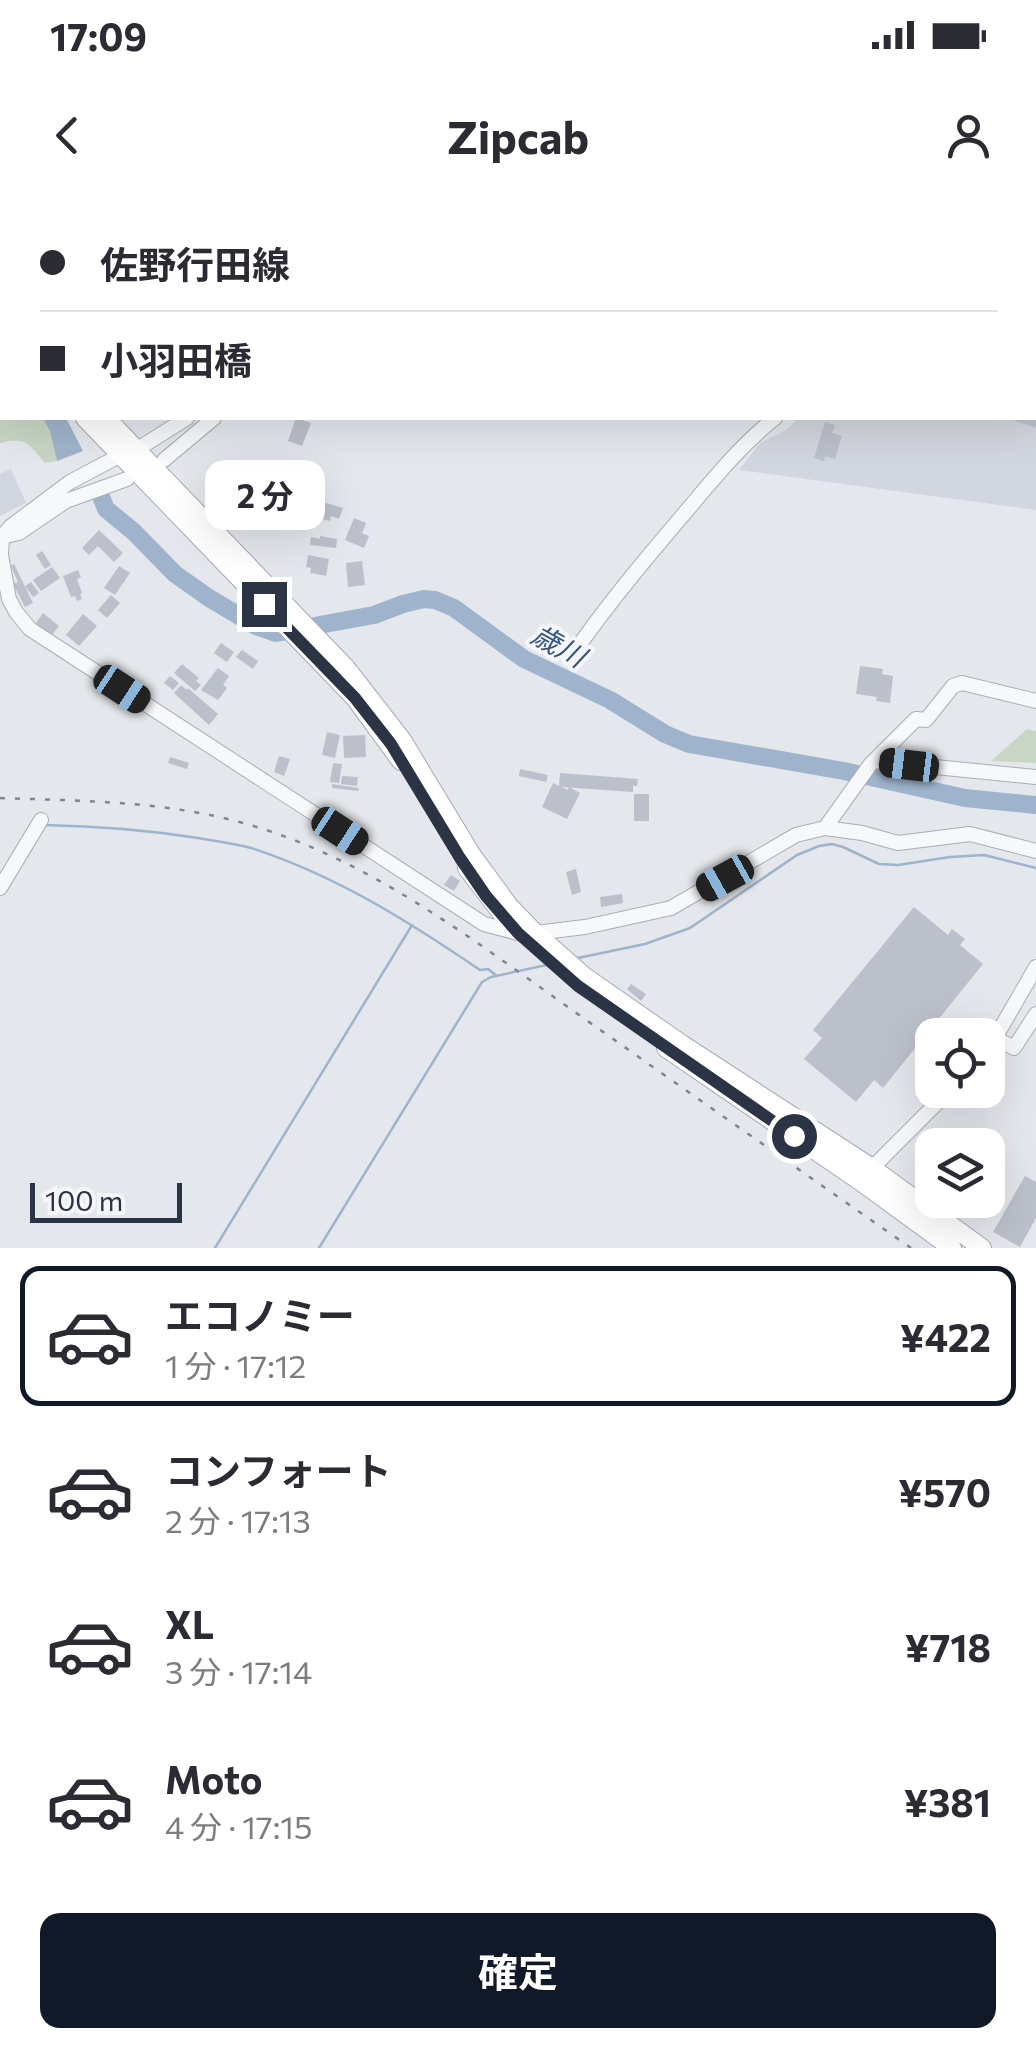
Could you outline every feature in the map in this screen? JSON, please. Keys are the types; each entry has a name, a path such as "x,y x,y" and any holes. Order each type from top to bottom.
{"main road":[{"path":"87,420 122,446 286,604 391,744 486,896 578,986 982,1248"},
{"path":"107,420 122,446 264,604 322,652"},
{"path":"866,1175 952,1248"}],"street":[{"path":"182,420 122,446 10,526 1,537 1,554 9,598 16,612 30,628 484,924 526,933 585,927 671,908 796,835 826,828 862,832 898,844 970,834 1036,851"},
{"path":"164,460 212,420"},
{"path":"573,654 625,584 733,456 774,420"},
{"path":"1,537 19,533 66,501 127,479"},
{"path":"826,828 873,763 916,719 926,720 954,686 962,683 1036,701"},
{"path":"873,763 1036,777"},
{"path":"0,888 41,820"},
{"path":"1005,1019 1036,967"},
{"path":"1005,1046 1014,1048 1036,1014"},
{"path":"866,1175 932,1108"}],"shaded area":[{"path":"797,420 1036,420 1036,510 739,470 760,443 785,431"},
{"path":"11,469 26,503 0,516 0,474"}],"green space":[{"path":"0,420 44,420 57,461 45,463 31,446 21,441 0,443"},
{"path":"1027,729 1036,731 1036,763 991,761"}],"water":[{"path":"44,420 67,420 83,451 57,461"}],"building":[{"path":"295,420 311,423 302,446 288,441"},
{"path":"1013,420 1036,420 1036,428"},
{"path":"825,422 835,425 832,433 842,436 835,459 825,456 824,461 814,458"},
{"path":"276,495 287,503 275,521 267,516 271,510 267,508"},
{"path":"323,502 343,508 339,519 322,519"},
{"path":"354,518 366,523 362,533 369,536 364,548 345,540"},
{"path":"99,530 123,553 114,562 98,546 89,555 82,548"},
{"path":"311,537 337,539 336,548 310,545"},
{"path":"42,551 51,565 45,569 36,555"},
{"path":"308,555 329,559 326,576 310,573 311,568 306,567"},
{"path":"362,561 365,585 348,587 346,563"},
{"path":"14,564 33,603 25,607 13,584 18,582 11,566"},
{"path":"119,566 130,573 115,595 104,588"},
{"path":"52,567 60,578 41,591 33,580"},
{"path":"78,570 82,599 77,601 75,596 71,597 63,576"},
{"path":"31,582 39,593 33,597 25,586"},
{"path":"111,595 120,603 107,618 98,610"},
{"path":"43,613 59,626 52,635 36,623"},
{"path":"83,614 97,626 79,646 66,635"},
{"path":"221,643 234,652 227,662 214,653"},
{"path":"242,650 258,661 253,669 236,657"},
{"path":"182,664 199,678 196,681 201,685 195,691 174,673"},
{"path":"860,666 883,669 882,674 893,676 890,703 856,694"},
{"path":"218,668 229,676 223,685 227,688 218,700 201,690"},
{"path":"170,676 179,683 173,690 164,683"},
{"path":"181,685 218,714 209,725 174,693"},
{"path":"327,732 340,735 335,758 322,755"},
{"path":"365,735 366,757 344,758 343,736"},
{"path":"279,756 290,759 284,776 274,772"},
{"path":"170,757 189,763 187,769 168,763"},
{"path":"333,763 342,764 339,783 330,782"},
{"path":"520,769 548,775 546,782 519,776"},
{"path":"560,773 638,779 633,792 570,788 580,793 567,819 542,807 553,783 559,786"},
{"path":"342,776 358,777 357,786 341,784"},
{"path":"332,784 359,788 332,788"},
{"path":"634,794 649,794 649,821 634,821"},
{"path":"576,869 581,892 572,895 566,872"},
{"path":"451,875 460,881 454,891 444,885"},
{"path":"622,894 623,903 601,907 600,897"},
{"path":"914,907 948,935 952,929 965,939 960,945 983,964 939,1018 915,1018 915,1048 883,1088 874,1080 856,1102 804,1059 822,1038 813,1030"},
{"path":"631,984 646,994 641,1001 627,989"},
{"path":"1025,1176 1036,1182 1036,1218 1020,1247 993,1232 1001,1218 1005,1218 1005,1211"}],"waterway":[{"name":"歳川","path":"102,499 106,509 175,574 256,626 276,633 374,615 424,599 435,600 454,608 524,659 689,744 844,771 965,798 1036,805"},
{"path":"45,825 160,833 251,848 341,886 480,970 488,969 497,976"},
{"path":"573,959 645,944 690,928 797,855 819,846 843,847 879,864 984,855 1036,868"},
{"path":"215,1248 412,925"},
{"path":"319,1248 482,982 556,963"}],"railway":[{"path":"0,798 133,804 198,813 263,829 348,864 468,936 911,1248"}],"route":[{"path":"264,604 355,698 391,744 460,858 518,933 578,986 794,1136"}]}
